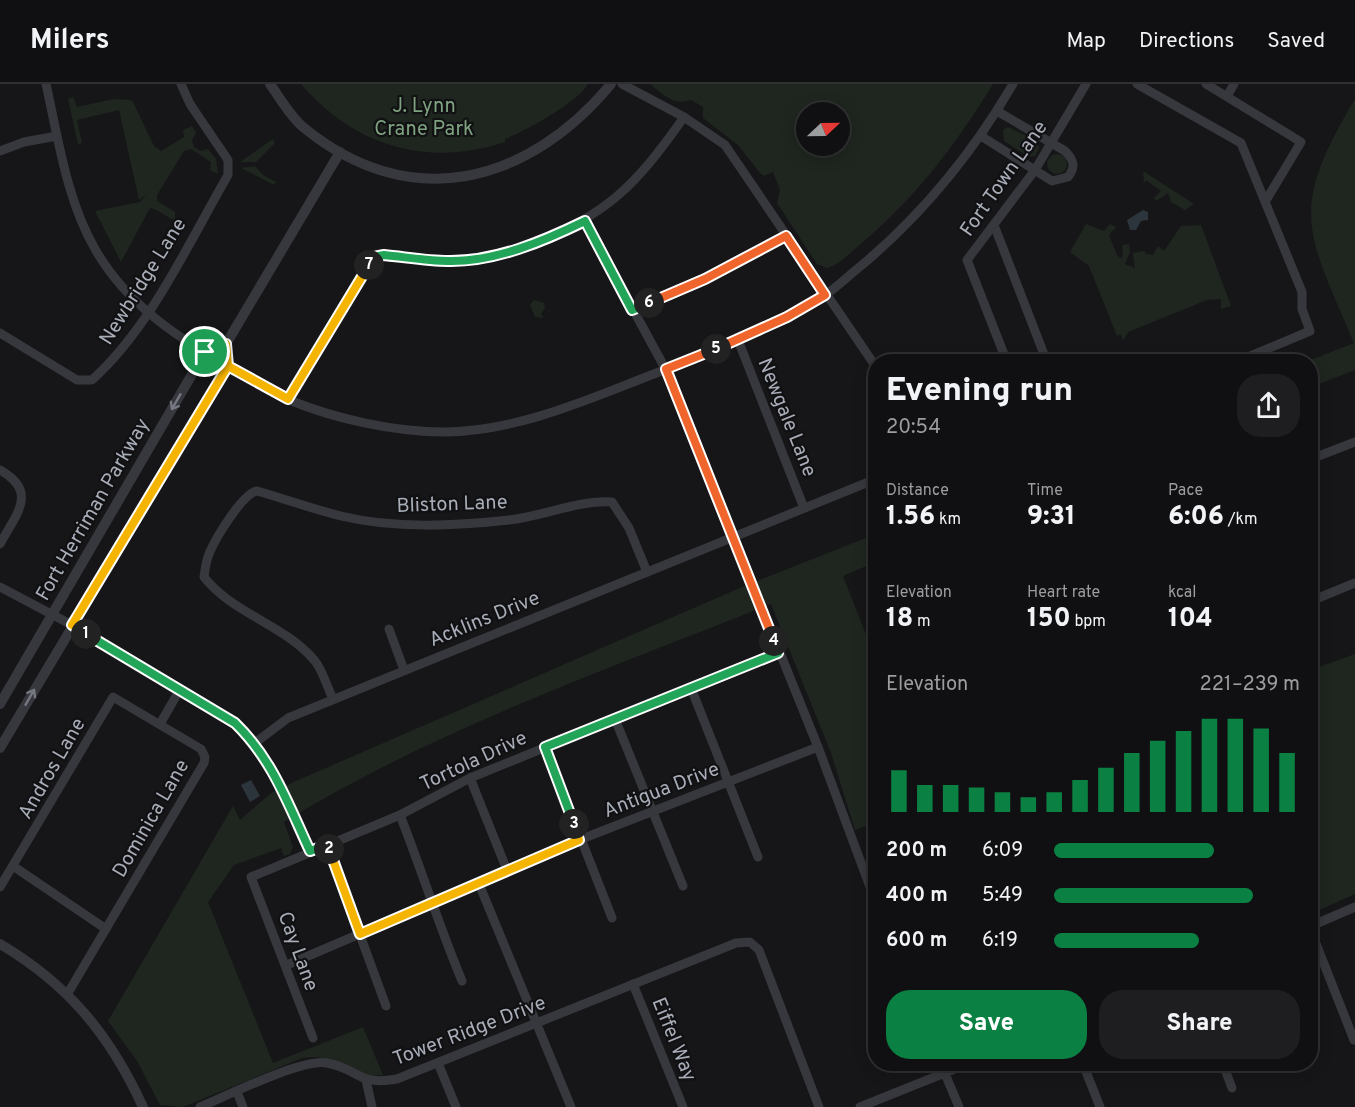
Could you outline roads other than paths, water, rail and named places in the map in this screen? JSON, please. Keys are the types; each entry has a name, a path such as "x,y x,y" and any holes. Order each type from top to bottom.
{"street":[{"path":"46,84 75,203 94,248 116,281 147,314 216,359 288,399 342,417 388,426 445,432 533,418 570,408 738,340 825,295 910,224 943,187 981,136 1013,84"},
{"name":"Newbridge Lane","path":"0,333 77,380 92,380 111,363 147,314 228,175 228,160 190,104 181,84"},
{"path":"270,84 303,127 340,152 388,171 428,180 489,172 515,161 556,137 579,120 611,84"},
{"path":"622,84 684,117 725,144 868,356"},
{"name":"Fort Town Lane","path":"1003,354 967,260 1035,170 1086,84"},
{"path":"1137,84 1240,143 1302,292 1302,309 1310,331 1255,354"},
{"path":"1206,84 1301,142 1265,202"},
{"path":"1227,96 1234,84"},
{"path":"981,136 1052,181 1068,177 1072,172 1072,158 1052,143 997,111"},
{"path":"288,399 374,257 384,255 450,261 506,252 560,233 585,221 624,190 653,161 684,117"},
{"path":"0,151 24,142 57,136"},
{"path":"228,366 226,344 340,152"},
{"path":"585,221 666,369 778,653 818,747 868,881"},
{"path":"994,225 1044,354"},
{"path":"632,310 716,274 786,236"},
{"name":"Newgale Lane","path":"738,340 804,508"},
{"path":"205,352 226,344"},
{"name":"Fort Herriman Parkway","path":"0,704 205,352"},
{"name":"Fort Herriman Parkway","path":"0,748 228,366"},
{"path":"1318,456 1355,442"},
{"path":"0,470 16,481 21,489 21,505 0,544"},
{"name":"Acklins Drive","path":"255,743 288,718 868,482"},
{"name":"Bliston Lane","path":"333,699 315,662 276,627 216,593 204,577 208,555 240,503 252,492 257,491 342,516 394,524 443,525 515,520 592,500 612,501 629,528 647,572"},
{"path":"1318,598 1355,583"},
{"path":"0,588 72,625 235,723 255,743 278,777 310,851"},
{"path":"388,629 404,670"},
{"name":"Tortola Drive","path":"251,877 400,815 470,778 778,653"},
{"path":"691,688 758,857"},
{"path":"160,724 179,691"},
{"name":"Dominica Lane","path":"68,993 204,764 205,757 201,750 113,697"},
{"name":"Andros Lane","path":"0,887 113,697"},
{"path":"615,719 683,886"},
{"path":"545,747 579,840 612,918"},
{"name":"Antigua Drive","path":"287,965 579,840 818,747"},
{"path":"470,778 507,870"},
{"path":"400,815 433,904 434,913 462,981"},
{"path":"327,845 386,1006"},
{"path":"13,866 106,929"},
{"name":"Cay Lane","path":"251,877 287,965 288,974 313,1038"},
{"path":"479,884 571,1107"},
{"path":"1318,923 1355,907"},
{"name":"Tower Ridge Drive","path":"200,1107 307,1064 326,1063 377,1083 398,1079 736,943 750,942 759,950 819,1107"},
{"path":"0,944 26,960 68,993 116,1055 143,1107"},
{"path":"1318,949 1354,1040"},
{"name":"Eiffel Way","path":"633,984 684,1107"},
{"path":"438,1063 456,1107"},
{"path":"860,1107 937,1071"},
{"path":"944,1071 958,1107"},
{"path":"1086,1071 1100,1107"},
{"path":"1226,1071 1232,1088"},
{"path":"366,1080 372,1107"},
{"path":"237,1092 243,1107"}],"park label":[{"name":"J. Lynn Crane Park","path":"424,116"}]}
